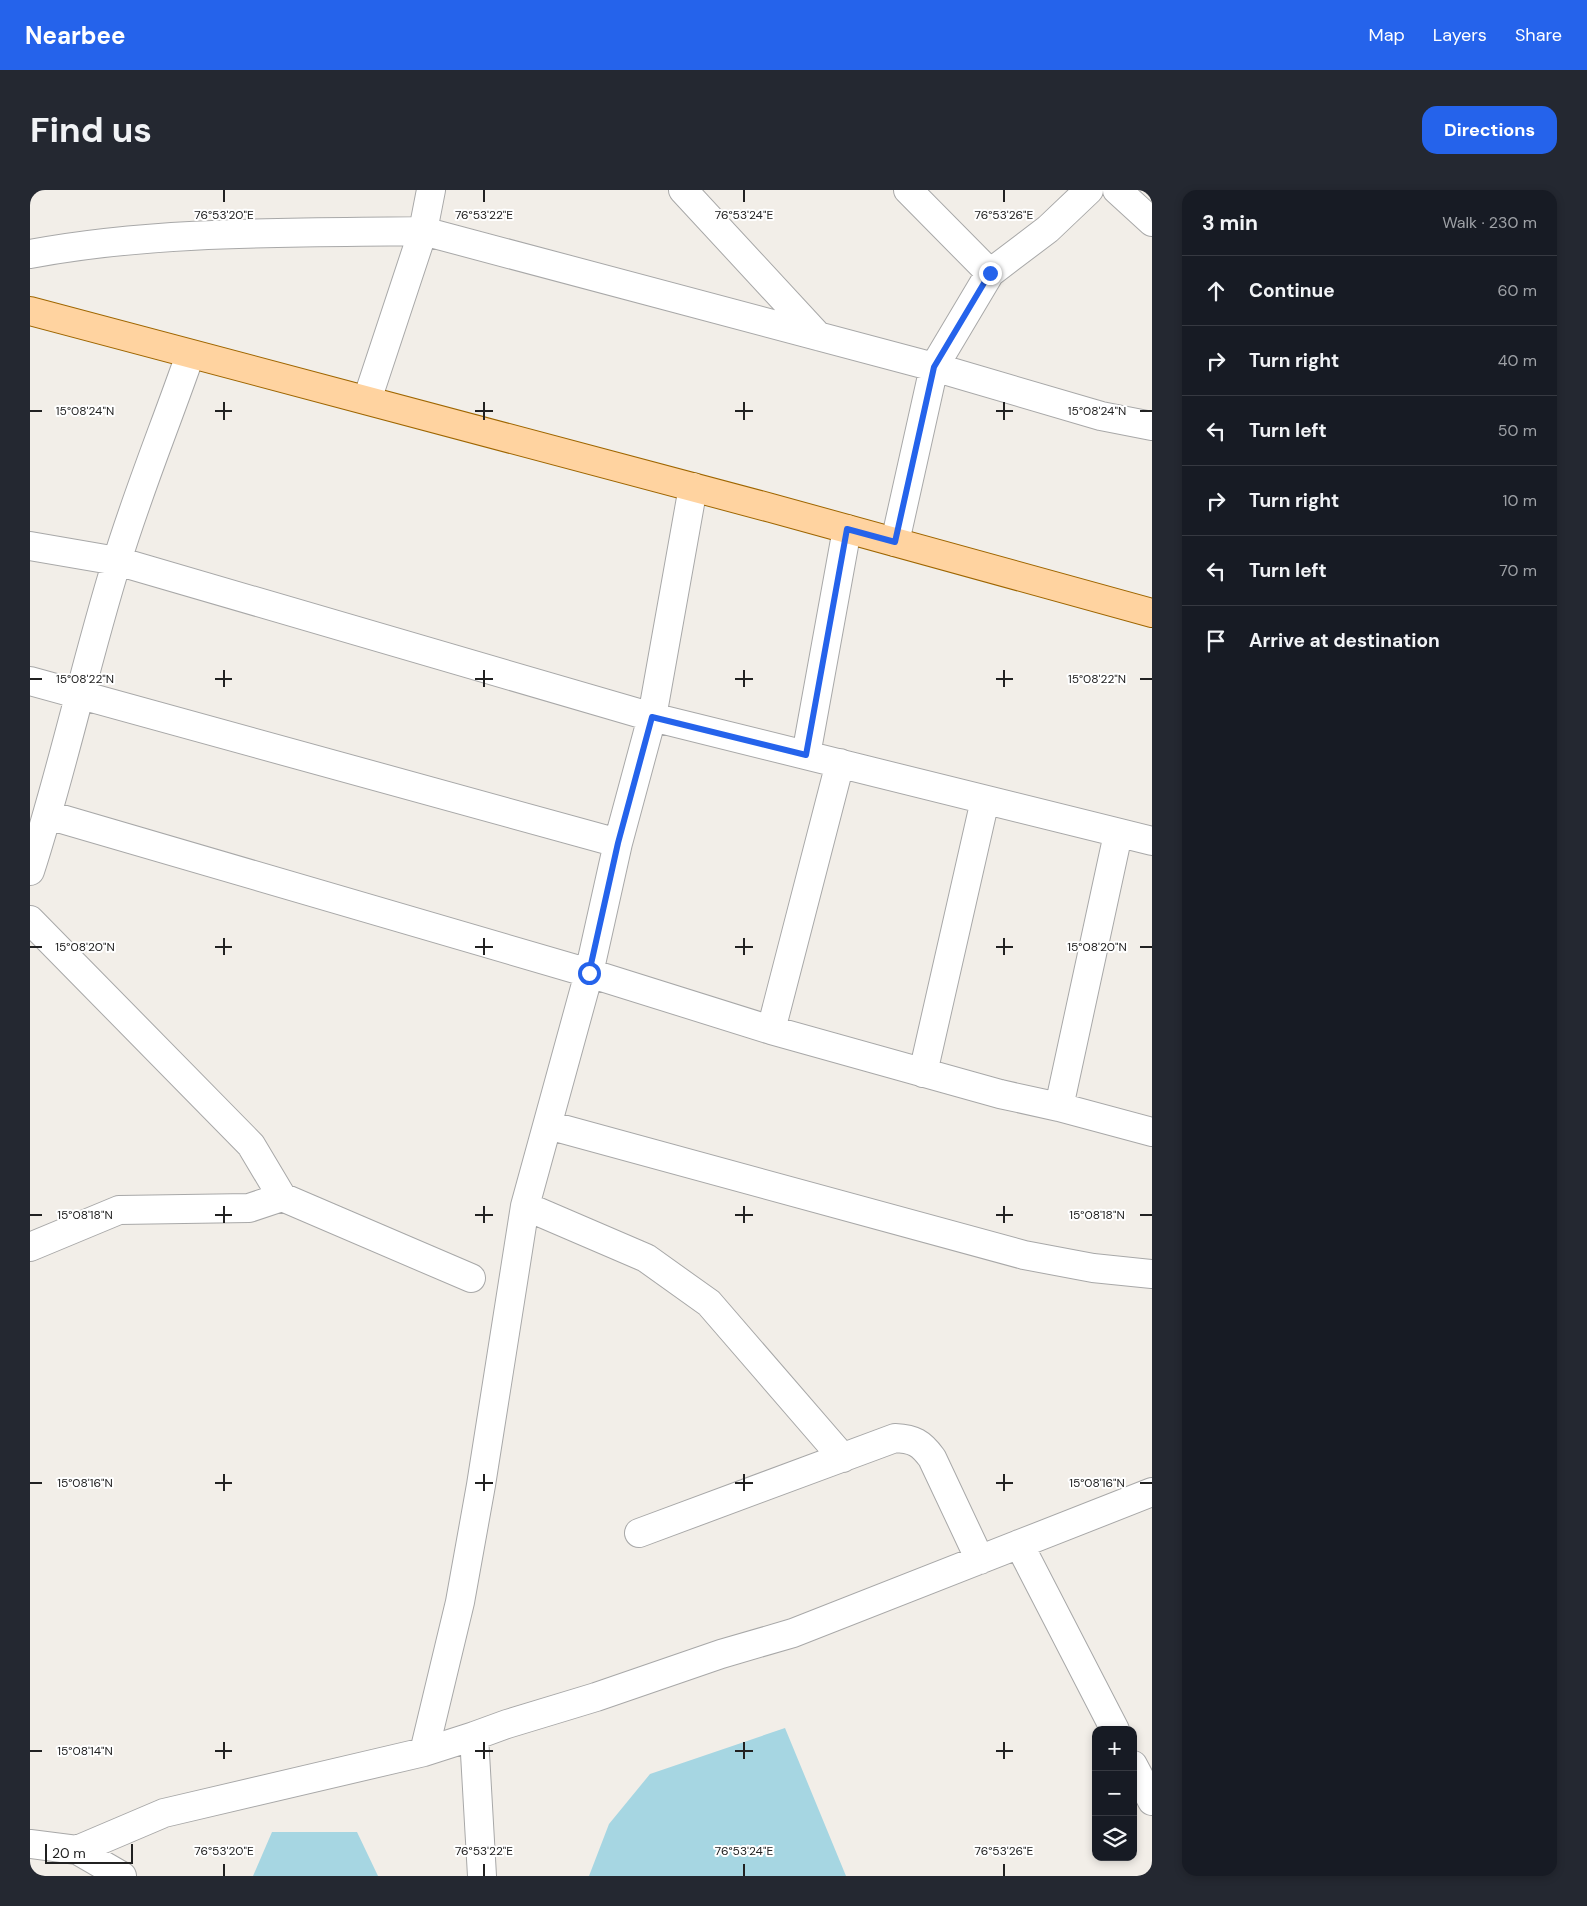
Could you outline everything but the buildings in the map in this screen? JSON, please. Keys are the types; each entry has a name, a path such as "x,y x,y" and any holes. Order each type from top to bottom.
{"main road":[{"path":"30,311 693,487 1152,613"}],"street":[{"path":"368,400 423,231 431,190"},
{"path":"683,190 818,336"},
{"path":"908,190 990,273"},
{"path":"895,542 934,367 990,273 1048,229 1089,190"},
{"path":"1117,190 1152,222"},
{"path":"30,254 116,242 246,233 423,231 934,367 1101,416 1152,426"},
{"path":"30,871 48,816 79,695 117,561 190,355"},
{"path":"424,1752 462,1592 481,1485 525,1206 589,973 618,843 652,717 693,487"},
{"path":"806,755 847,529"},
{"path":"30,546 117,561 652,717 1152,841"},
{"path":"30,681 618,843"},
{"path":"771,1030 840,763"},
{"path":"923,1072 986,800"},
{"path":"48,816 589,973 771,1030 1000,1094 1152,1132"},
{"path":"1058,1107 1118,834"},
{"path":"30,920 251,1145 282,1198 470,1278"},
{"path":"548,1125 1024,1255 1093,1268 1152,1276"},
{"path":"30,1247 119,1210 249,1208 282,1198"},
{"path":"525,1206 646,1258 709,1303 844,1458"},
{"path":"639,1533 896,1438 910,1439 924,1447 932,1458 980,1560"},
{"path":"78,1850 164,1813 424,1752 596,1697 721,1654 793,1634 1019,1544 1149,1499"},
{"path":"1019,1544 1113,1726"},
{"path":"474,1736 482,1876"},
{"path":"1136,1771 1152,1801"},
{"path":"30,1844 78,1850 122,1876"}],"water":[{"path":"785,1728 846,1876 589,1876 609,1824 650,1774"},
{"path":"272,1832 357,1832 378,1876 253,1876"}],"route":[{"path":"589,973 618,843 652,717 806,755 847,529 895,542 934,367 990,273"}]}
